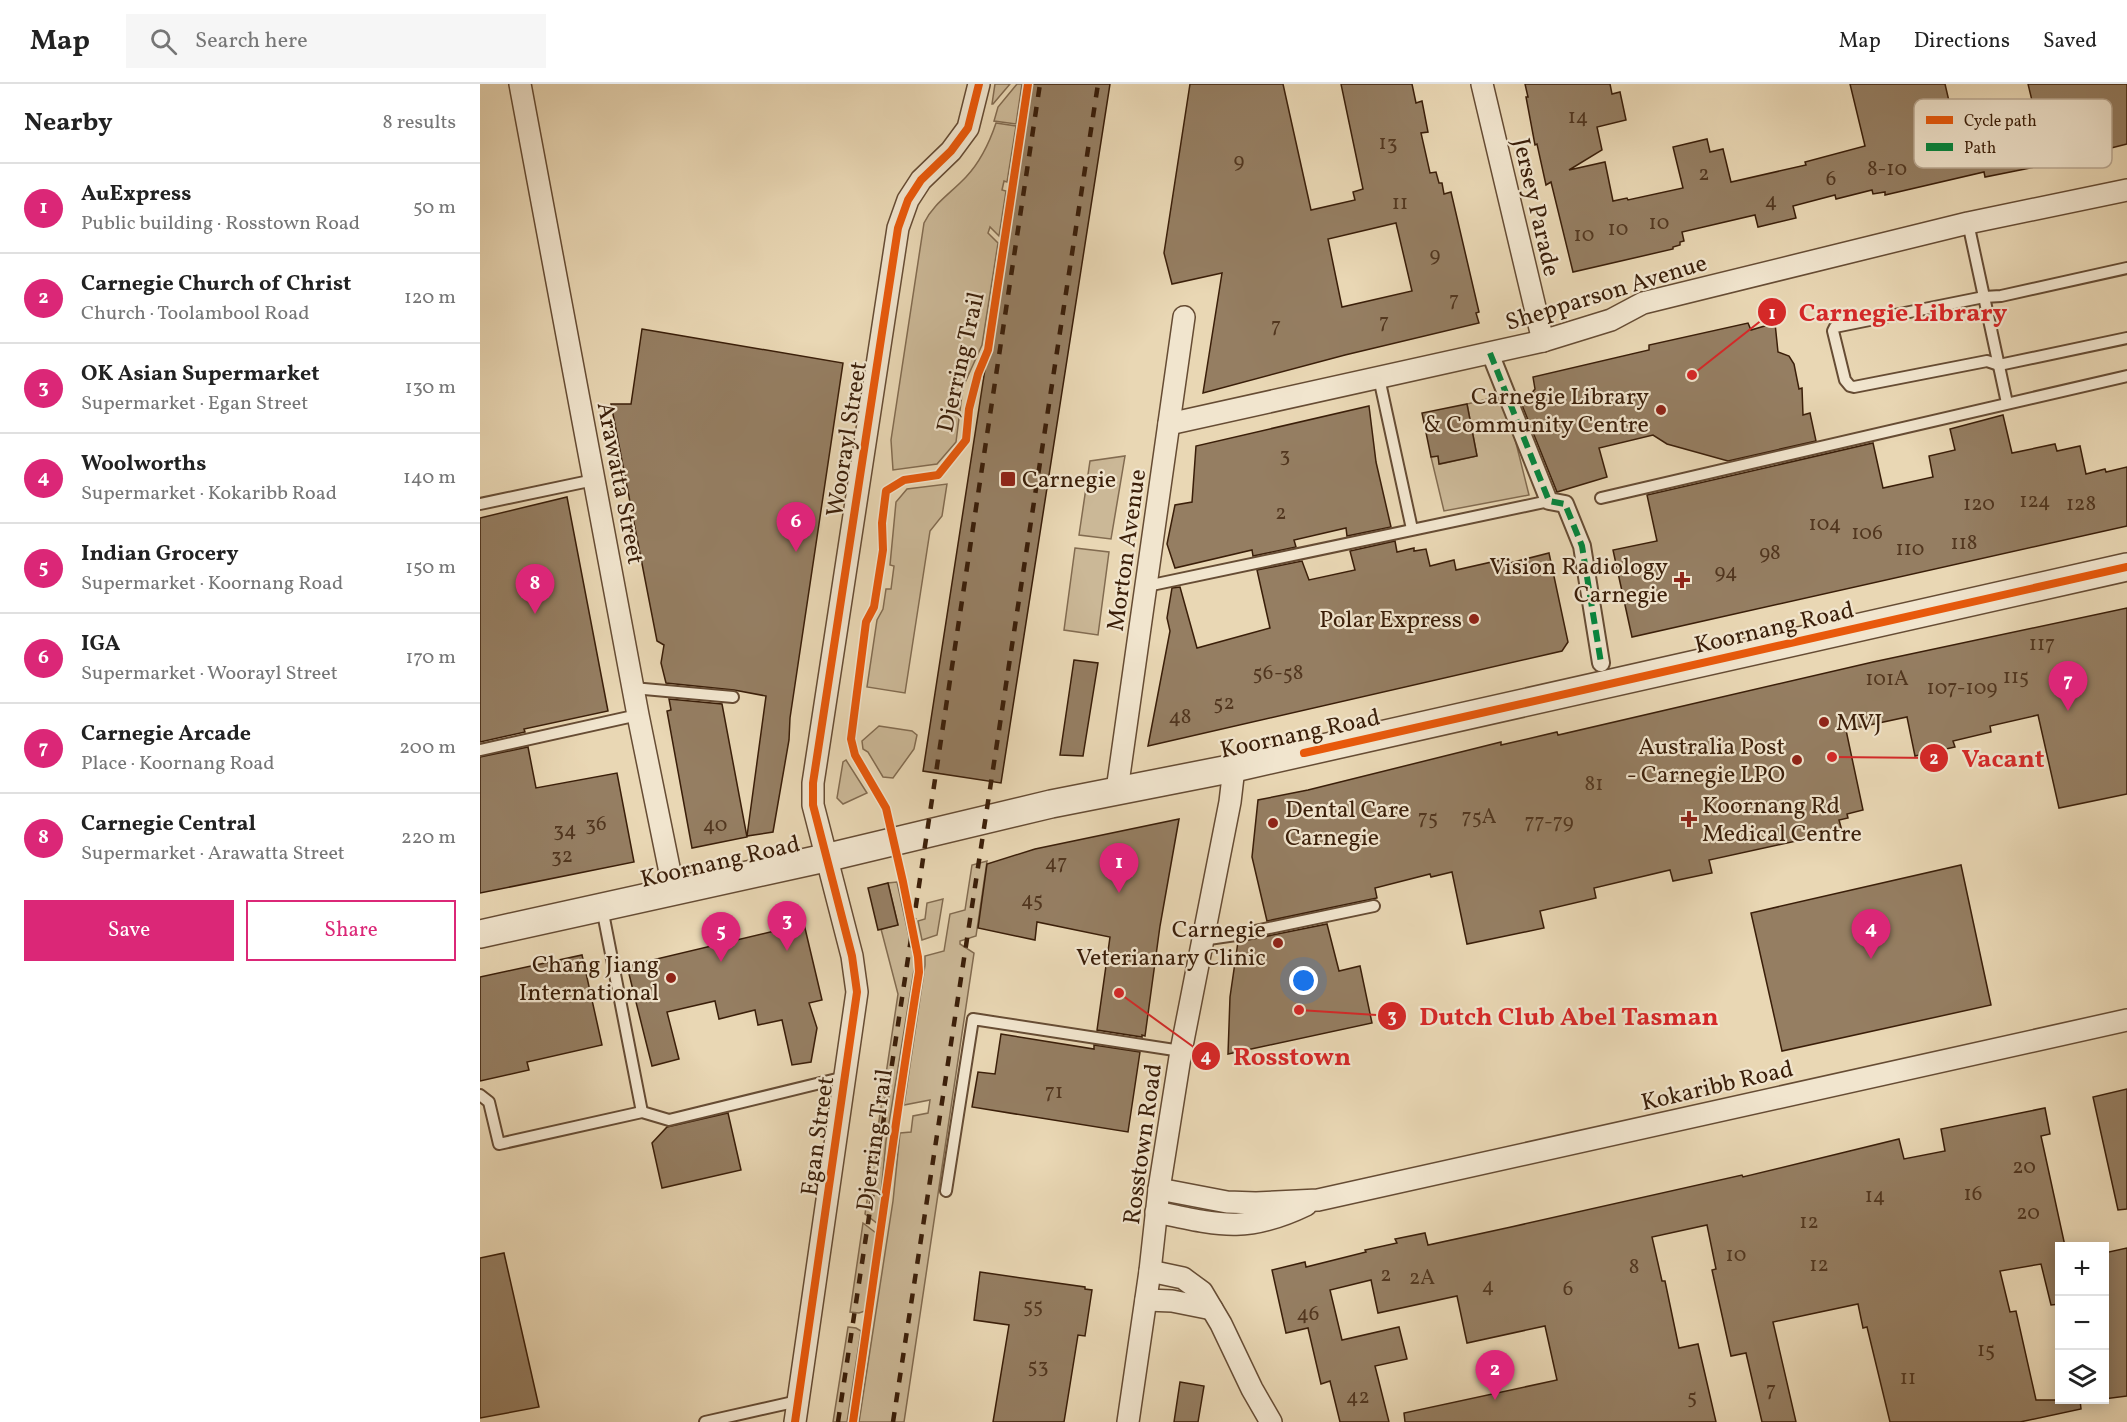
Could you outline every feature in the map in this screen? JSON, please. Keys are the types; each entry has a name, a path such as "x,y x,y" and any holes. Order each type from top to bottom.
{"street":[{"name":"Arawatta Street","path":"520,84 638,715 674,892"},
{"name":"Woorayl Street","path":"825,858 813,805 813,783 898,228 908,200 921,180 951,152 968,128 979,84"},
{"name":"Jersey Parade","path":"1482,84 1543,341"},
{"name":"Shepparson Avenue","path":"1169,424 1543,341 1611,320 1643,303 1968,223 2127,190"},
{"name":"Morton Avenue","path":"1117,790 1184,317"},
{"path":"1490,353 1550,501 1565,504 1582,546 1601,663"},
{"name":"Koornang Road","path":"480,934 825,858 1001,815 1234,768 2127,567"},
{"name":"Rosstown Road","path":"1128,1422 1150,1271 1159,1189 1181,1051 1230,802 1234,768"},
{"name":"Egan Street","path":"796,1412 857,993 852,956 825,858"},
{"name":"Kokaribb Road","path":"1159,1189 1227,1202 1318,1200 2127,1020"},
{"name":"Kokaribb Road","path":"1156,1212 1218,1224 1239,1225 1260,1223 1318,1200"},
{"path":"1150,1271 1183,1278 1202,1292 1271,1422"},
{"path":"1146,1300 1172,1301 1212,1309"}],"lane":[{"path":"1968,223 2007,403"},
{"path":"2127,268 2001,296 1984,297 1834,327 1833,331 1845,380 1854,387 1987,361 1999,365 2127,338"},
{"path":"1601,498 2127,376"},
{"path":"1379,378 1412,529"},
{"path":"480,504 594,480"},
{"path":"1147,586 1550,501"},
{"path":"633,688 733,697"},
{"path":"480,750 638,715"},
{"path":"1202,940 1374,906"},
{"path":"602,908 642,1112"},
{"path":"946,1191 973,1019 1181,1051"},
{"path":"480,1095 489,1102 499,1144 642,1112 669,1119 845,1077"},
{"path":"705,1422 796,1412"}],"shaded area":[{"path":"995,84 1010,84 992,104"},
{"path":"1017,84 1022,84 1016,124 994,121 998,107"},
{"path":"996,123 1016,126 1007,182 1004,181 1002,190 1006,191 999,236 990,227 988,233 998,243 982,345 963,387 956,442 937,464 893,470 891,440 924,223 937,204 976,165"},
{"path":"1504,395 1529,495 1444,511 1431,457 1438,456 1440,464 1477,456 1467,404"},
{"path":"1125,456 1111,539 1079,535 1090,461"},
{"path":"947,484 942,516 930,531 905,693 867,687 877,620 883,609 886,589 891,589 894,566 890,565 896,502 907,489"},
{"path":"1075,548 1109,552 1098,635 1064,630"},
{"path":"879,726 912,731 917,735 914,749 893,778 883,777 868,752 863,749 862,741"},
{"path":"846,760 867,793 843,804 837,798 843,762"},
{"path":"987,861 976,936 960,941 960,944 974,953 904,1422 859,1422 893,1201 900,1133 911,1132 913,1116 928,1113 930,1100 904,1105 925,956 944,951 950,914 965,910 972,865"},
{"path":"897,882 915,964 886,1141 878,1224 865,1214 898,994 881,929 898,925 888,883"},
{"path":"943,899 937,935 922,940 918,921 925,919 927,903"},
{"path":"863,1223 876,1233 865,1311 859,1313 850,1312"},
{"path":"848,1327 861,1331 847,1422 833,1422"}],"building":[{"name":"Carnegie","path":"1029,84 1110,84 1001,783 923,771"},
{"path":"1190,84 1283,84 1311,210 1355,200 1353,192 1363,189 1341,84 1412,84 1416,103 1422,101 1428,132 1421,133 1430,173 1436,172 1439,183 1442,183 1444,194 1451,192 1479,312 1476,313 1479,323 1345,355 1203,393 1222,273 1172,284 1164,253","holes":["1396,223 1412,291 1342,307 1328,239"]},
{"path":"1525,84 1610,84 1612,94 1620,92 1626,120 1597,127 1602,150 1569,170 1605,162 1613,201 1683,188 1673,147 1707,139 1710,152 1723,149 1731,182 1806,165 1805,162 1865,146 1850,84 1945,84 1948,99 1914,99 1914,168 2030,168 1985,177 1984,172 1885,195 1885,192 1873,194 1872,190 1836,199 1835,195 1793,206 1796,218 1758,227 1755,215 1682,232 1684,241 1673,249 1573,272 1551,182 1546,185 1537,144 1535,145 1526,97 1528,97"},
{"path":"2028,84 2127,84 2127,144 2112,148 2112,99 2032,99"},
{"name":"Carnegie Library & Community Centre","path":"1748,323 1751,330 1775,323 1778,352 1789,356 1794,364 1799,389 1802,388 1803,415 1810,413 1816,441 1728,461 1667,444 1653,435 1599,448 1607,477 1557,492 1522,405 1535,389 1533,377 1649,350 1649,345"},
{"path":"642,329 843,363 790,718 789,740 773,832 747,836 766,696 734,690 666,683 661,663 664,645 657,641 611,404 631,404"},
{"path":"1467,404 1477,456 1439,464 1438,456 1431,457 1422,413"},
{"path":"1369,406 1376,462 1391,527 1347,536 1346,528 1294,540 1296,547 1253,556 1252,550 1175,568 1167,544 1175,505 1192,502 1196,446"},
{"path":"2003,415 2012,453 2055,444 2057,451 2080,446 2086,474 2127,467 2127,526 1632,637 1613,550 1657,541 1647,495 1873,443 1883,488 1933,477 1929,456 1955,450 1950,429"},
{"path":"567,497 608,711 524,729 525,732 480,742 480,518"},
{"path":"1395,541 1397,552 1414,548 1414,551 1426,549 1430,566 1454,560 1456,570 1505,559 1506,564 1549,553 1568,642 1562,651 1148,746 1170,631 1167,618 1172,588 1180,587 1197,648 1270,628 1257,570 1302,561 1309,580 1355,570 1350,551"},
{"path":"2127,608 2127,794 2059,808 2038,715 1990,726 1991,732 1953,741 1955,747 1915,756 1907,717 1846,730 1863,810 1847,814 1848,818 1839,820 1842,831 1709,860 1712,873 1673,881 1670,870 1594,888 1596,898 1540,911 1544,928 1467,944 1452,872 1431,877 1430,874 1375,888 1377,898 1267,921 1252,857 1258,800 1308,790 1501,742 1501,745 1557,732 1558,735 1873,662"},
{"path":"1074,660 1098,663 1083,756 1060,755"},
{"path":"669,699 722,704 747,837 692,848 667,711 671,710"},
{"path":"528,747 536,788 617,773 634,862 480,893 480,757"},
{"path":"1179,819 1160,926 1145,1036 1097,1030 1110,937 1037,922 1035,940 978,928 987,864 1035,849"},
{"path":"1961,865 1991,1005 1782,1051 1751,913"},
{"path":"888,883 898,925 878,930 868,888"},
{"path":"804,924 822,1000 809,1003 817,1028 811,1062 792,1065 782,1020 758,1025 755,1010 719,1019 715,1001 667,1012 679,1059 652,1066 627,966"},
{"path":"1327,924 1339,971 1360,966 1372,1023 1228,1054 1230,997 1238,942"},
{"path":"582,955 602,1045 527,1062 529,1070 480,1081 480,977"},
{"path":"1001,1034 1094,1049 1094,1045 1140,1052 1128,1132 972,1107 978,1072 995,1074"},
{"path":"2127,1089 2127,1209 2118,1210 2093,1097"},
{"path":"2045,1108 2050,1134 2041,1136 2064,1242 2055,1242 2055,1305 2051,1305 2041,1264 2000,1271 2010,1312 2016,1311 2036,1400 2055,1400 2055,1404 2080,1404 2081,1409 2020,1422 1890,1422 1867,1327 1863,1328 1858,1304 1773,1322 1796,1422 1762,1422 1746,1353 1731,1356 1712,1270 1716,1269 1707,1225 1652,1237 1662,1281 1665,1281 1679,1348 1698,1344 1716,1422 1405,1422 1404,1413 1557,1380 1545,1326 1467,1343 1457,1296 1378,1313 1371,1280 1330,1290 1342,1340 1399,1327 1407,1359 1375,1366 1389,1422 1340,1422 1330,1381 1321,1384 1308,1328 1286,1333 1272,1270 1305,1262 1306,1267 1397,1243 1395,1239 1425,1233 1428,1245 1742,1175 1743,1177 1899,1139 1904,1159 1945,1151 1941,1129"},
{"path":"728,1113 741,1170 662,1188 652,1143 667,1127"},
{"path":"2127,1248 2127,1396 2109,1398 2109,1296 2109,1252"},
{"path":"504,1253 539,1407 480,1418 480,1258"},
{"path":"980,1272 1085,1287 1085,1289 1092,1290 1085,1336 1078,1335 1064,1422 993,1422 1009,1325 974,1320"},
{"path":"1180,1382 1204,1386 1198,1422 1174,1422"}],"railway":[{"path":"838,1422 1040,84"},
{"path":"893,1422 1098,84"}],"marked path":[{"path":"1490,353 1549,501 1565,504 1582,546 1601,663"}],"cycle path":[{"path":"795,1422 857,992 852,956 813,805 813,783 898,228 908,200 921,180 951,151 968,128 979,84"},
{"name":"Djerring Trail","path":"853,1422 919,972 903,882 886,808 855,755 851,739 866,622 874,607 883,550 882,523 886,491 904,480 938,475 966,440 969,409 978,374 988,350 1028,84"},
{"path":"1304,753 2127,567"}],"place":[{"name":"Carnegie Library","path":"1692,375"},
{"name":"Carnegie Library & Community Centre","path":"1661,410"},
{"name":"Carnegie","path":"1008,479"},
{"name":"IGA","path":"796,552"},
{"name":"Vision Radiology Carnegie","path":"1682,580"},
{"name":"Carnegie Central","path":"535,614"},
{"name":"Polar Express","path":"1474,619"},
{"name":"Carnegie Arcade","path":"2068,711"},
{"name":"MVJ","path":"1824,722"},
{"name":"Vacant","path":"1832,757"},
{"name":"Australia Post - Carnegie LPO","path":"1797,760"},
{"name":"Koornang Rd Medical Centre","path":"1689,819"},
{"name":"Dental Care Carnegie","path":"1273,823"},
{"name":"AuExpress","path":"1119,893"},
{"name":"Carnegie Veterianary Clinic","path":"1278,943"},
{"name":"OK Asian Supermarket","path":"787,951"},
{"name":"Woolworths","path":"1871,959"},
{"name":"Indian Grocery","path":"721,962"},
{"name":"Chang Jiang International","path":"671,978"},
{"name":"Rosstown","path":"1119,993"},
{"name":"Dutch Club Abel Tasman","path":"1299,1010"},
{"name":"Carnegie Church of Christ","path":"1495,1400"}]}
